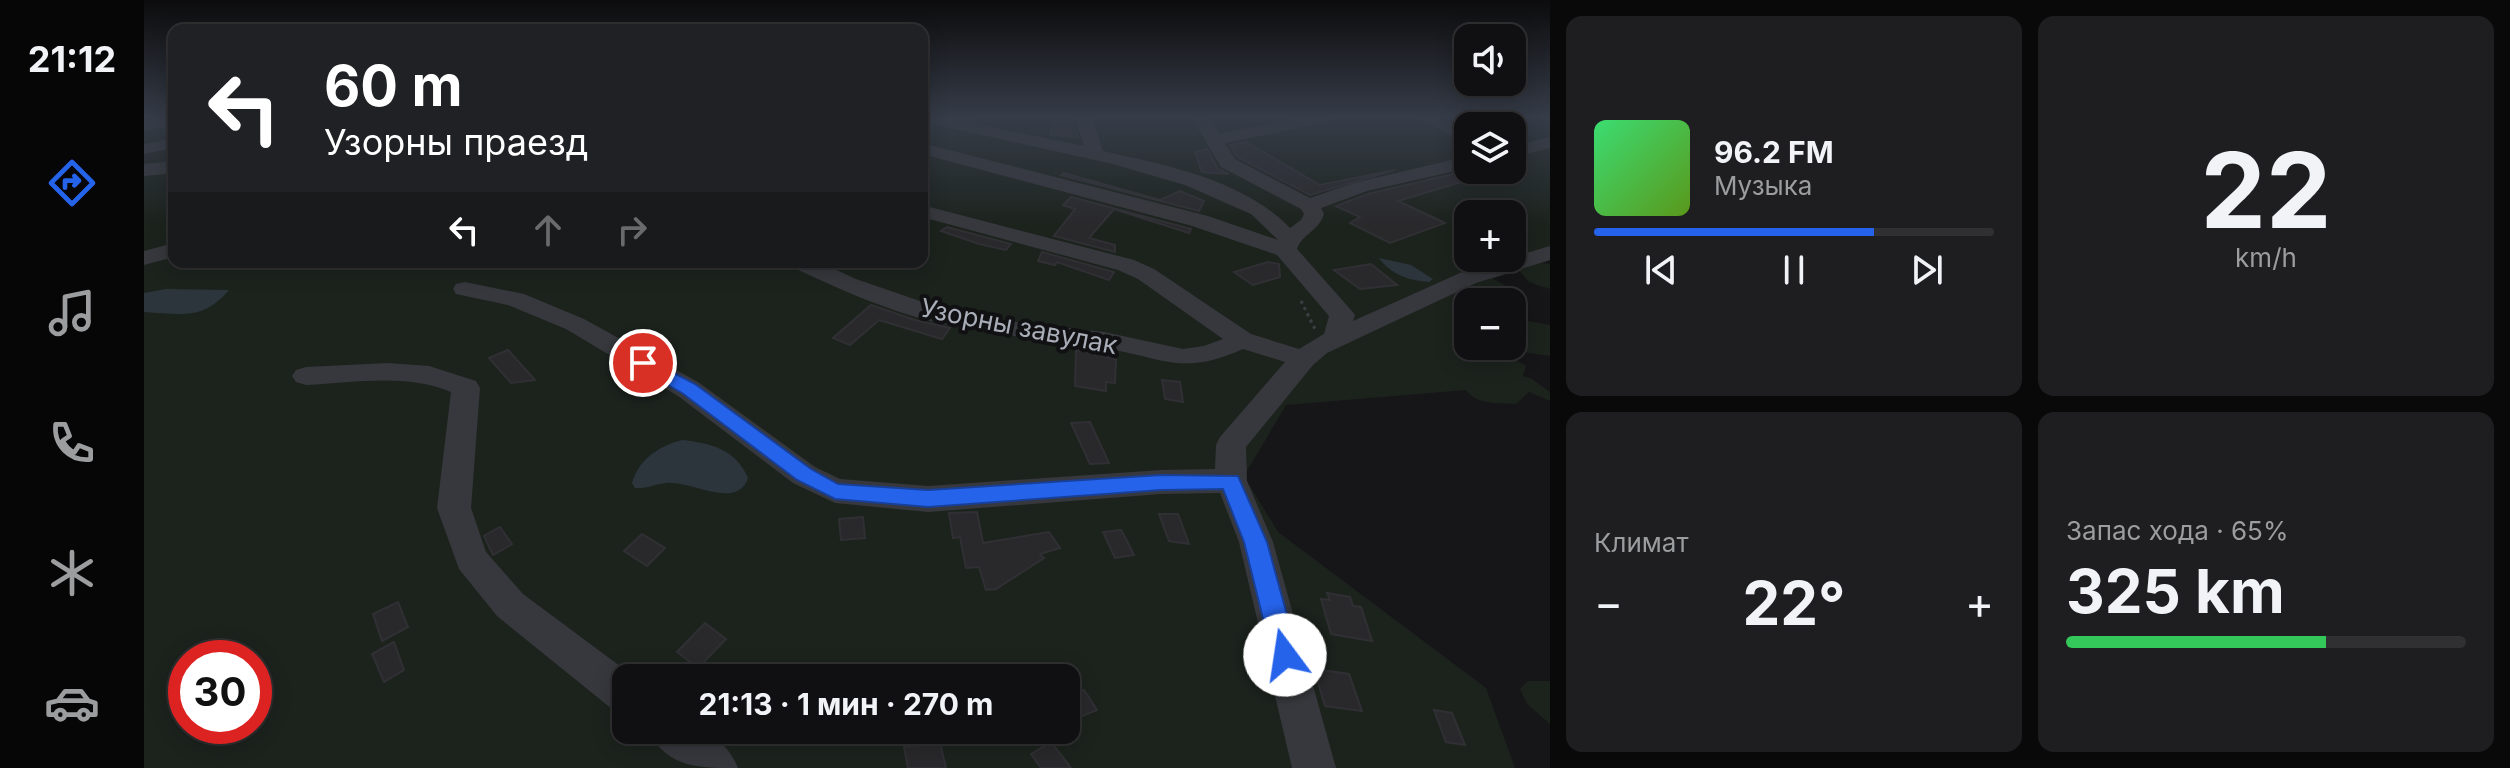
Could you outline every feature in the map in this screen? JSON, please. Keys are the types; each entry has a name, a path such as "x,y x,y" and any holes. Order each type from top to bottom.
{"street":[{"path":"944,154 1287,245"},
{"path":"1088,154 1224,194 1261,212 1287,245 1339,326"},
{"path":"1222,154 1228,163 1309,205 1314,214 1311,223 1287,245"},
{"path":"1309,205 1361,187 1454,165"},
{"path":"144,170 168,168"},
{"path":"928,213 1126,265 1146,274 1242,340 1303,359"},
{"path":"144,258 168,252"},
{"path":"1314,768 1256,542 1231,481 1231,445 1303,359 1339,326 1372,323 1468,278 1550,253"},
{"name":"Узорны завулак","path":"813,268 848,284 937,315 1008,329 1104,340 1183,357 1209,354 1242,340"},
{"path":"465,289 515,299 575,324 688,389 804,475 835,491 928,499 1161,482 1231,481"},
{"path":"306,376 415,374 451,380 466,388 454,508 471,559 510,605 612,684"},
{"path":"686,744 716,768"}],"shaded area":[{"path":"144,154 168,154 168,268 928,268 928,154 1454,154 1454,184 1526,184 1526,154 1550,154 1550,260 1542,263 1550,264 1550,289 1529,282 1521,272 1526,272 1526,200 1454,200 1454,272 1513,272 1493,279 1510,288 1454,288 1454,360 1516,360 1526,366 1523,376 1550,392 1550,401 1529,392 1516,404 1488,402 1470,395 1466,390 1286,405 1244,476 1278,532 1486,688 1515,768 144,768"},
{"path":"1379,258 1411,265 1433,279 1429,282 1401,276"},
{"path":"166,289 229,290 210,307 200,311 180,314 144,312 144,293"},
{"path":"1526,321 1550,325 1550,356 1526,352"},
{"path":"682,440 721,449 737,460 748,478 742,488 724,493 666,483 635,488 632,483 645,460 665,446"},
{"path":"1528,681 1550,681 1550,724 1527,704 1520,689"}],"building":[{"path":"1196,154 1210,154 1218,169 1229,174 1202,172"},
{"path":"1235,154 1266,154 1320,185 1395,170 1310,195"},
{"path":"1064,173 1160,200 1180,191 1204,201 1199,211 1061,175"},
{"path":"1454,174 1454,184 1398,201 1445,223 1390,243 1350,223 1360,217 1336,206 1368,194"},
{"path":"1071,197 1191,229 1189,233 1114,209 1089,238 1115,245 1115,252 1054,236 1075,209 1063,205"},
{"path":"947,227 1011,244 1006,250 979,244 941,231"},
{"path":"1042,252 1114,272 1109,280 1057,262 1055,265 1038,261"},
{"path":"1268,262 1279,264 1280,277 1253,285 1234,272"},
{"path":"1371,264 1397,285 1360,289 1334,270"},
{"path":"871,305 950,328 942,339 879,320 850,345 833,338"},
{"path":"508,350 535,380 511,383 489,358"},
{"path":"1076,350 1116,359 1115,383 1106,382 1106,391 1075,386"},
{"path":"1162,380 1180,382 1183,402 1165,399"},
{"path":"1090,422 1109,463 1090,464 1071,423"},
{"path":"977,512 983,543 1049,532 1060,548 1040,554 1044,558 996,589 986,590 979,567 966,568 960,537 953,538 949,513"},
{"path":"1159,514 1178,514 1189,544 1169,541"},
{"path":"863,517 865,538 841,540 839,519"},
{"path":"500,527 512,544 493,555 484,536"},
{"path":"1121,530 1134,555 1115,558 1103,532"},
{"path":"642,534 665,548 647,566 624,551"},
{"path":"1327,593 1350,597 1353,606 1361,607 1372,641 1331,634 1321,599 1330,600"},
{"path":"398,602 408,627 382,641 373,614"},
{"path":"705,623 726,639 702,664 693,664 677,652"},
{"path":"394,642 404,670 384,682 372,654"},
{"path":"1314,669 1349,674 1362,711 1325,706"},
{"path":"1084,690 1097,710 1080,717 1080,692"},
{"path":"1434,710 1452,713 1465,745 1446,742"},
{"path":"940,744 946,768 908,768 904,747"},
{"path":"1053,744 1071,768 1041,768 1031,754"}],"route":[{"path":"643,363 688,389 804,475 835,491 928,499 1161,482 1231,481 1256,542 1285,655"}]}
